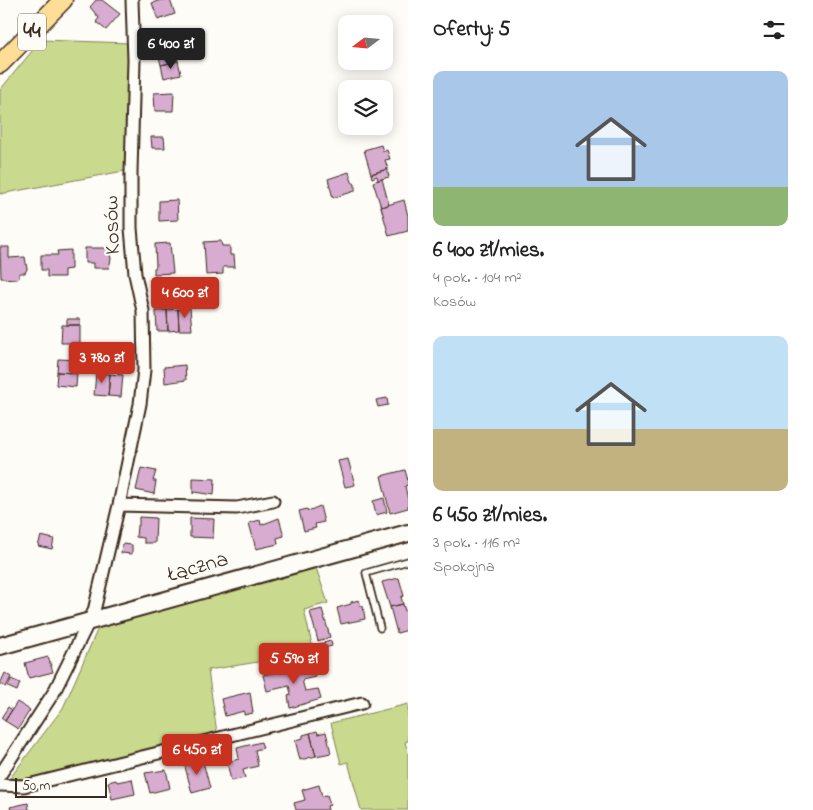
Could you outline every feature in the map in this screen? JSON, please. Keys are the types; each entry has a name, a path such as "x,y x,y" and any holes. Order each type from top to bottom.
{"main road":[{"name":"44","path":"0,64 63,0"}],"street":[{"name":"Kosów","path":"0,775 54,692 94,611 140,404 144,370 143,311 135,274 131,228 134,60 132,0"},
{"path":"119,505 237,508 273,501"},
{"name":"Łączna","path":"0,646 408,533"},
{"path":"0,785 24,786 362,703"}],"lane":[{"path":"380,628 366,573 408,561"}],"path":[{"path":"143,311 192,290"}],"green space":[{"path":"41,40 130,43 134,162 124,171 0,194 0,90"},
{"path":"316,568 328,603 304,610 314,653 208,670 217,733 25,779 10,778 63,708 99,626"},
{"path":"408,704 408,741 405,742 408,753 408,810 361,810 348,762 341,764 331,723"}],"building":[{"path":"96,0 102,0 120,14 106,30 96,22 99,18 90,7"},
{"path":"170,0 175,14 158,20 152,3"},
{"path":"174,44 178,61 161,65 157,48"},
{"path":"178,61 181,74 164,78 161,65"},
{"path":"174,92 173,111 155,111 154,93"},
{"path":"151,137 164,137 165,148 152,148"},
{"path":"381,145 383,151 387,150 390,159 385,160 388,169 371,174 364,150"},
{"path":"387,169 389,177 378,180 377,176 372,178 371,174"},
{"path":"349,172 352,182 355,184 355,191 333,198 328,179"},
{"path":"382,179 389,205 381,207 373,182"},
{"path":"177,200 178,220 159,221 159,201"},
{"path":"404,200 408,216 408,231 389,236 381,207"},
{"path":"221,241 222,246 230,246 230,255 234,255 235,267 223,267 223,274 206,275 204,242"},
{"path":"170,243 173,273 154,274 154,268 156,267 155,244"},
{"path":"0,247 9,247 9,258 25,257 27,269 25,273 19,273 19,278 1,278"},
{"path":"85,248 109,248 111,259 109,268 93,268 93,263 85,263"},
{"path":"71,250 71,269 64,270 64,277 47,277 47,270 41,270 41,255 58,255 57,251"},
{"path":"190,308 192,330 179,330 178,309"},
{"path":"178,309 179,330 168,331 167,310"},
{"path":"167,310 168,331 157,331 156,311"},
{"path":"67,319 80,319 80,325 67,325"},
{"path":"62,325 80,325 80,343 61,343"},
{"path":"58,359 78,360 77,373 57,372"},
{"path":"185,365 186,380 165,383 164,367"},
{"path":"57,372 77,373 76,387 56,385"},
{"path":"96,373 110,374 108,396 94,395"},
{"path":"110,374 123,375 121,397 108,396"},
{"path":"387,398 388,405 378,407 376,400"},
{"path":"348,459 355,485 345,487 338,461"},
{"path":"141,468 156,471 153,481 156,481 154,494 136,490"},
{"path":"405,470 408,481 408,485 405,486 408,508 390,513 381,476"},
{"path":"193,478 215,479 214,495 194,492 193,494"},
{"path":"384,498 387,512 376,515 373,501"},
{"path":"320,506 324,522 315,524 316,528 304,531 299,511 307,509 308,511"},
{"path":"139,517 156,518 155,543 144,543 144,538 136,537"},
{"path":"190,518 214,519 213,538 190,537"},
{"path":"279,518 284,536 277,538 278,544 256,549 249,523 260,520 261,525"},
{"path":"41,536 54,539 52,549 38,546"},
{"path":"122,544 132,545 132,554 121,553"},
{"path":"399,578 404,596 401,597 403,604 390,607 382,582"},
{"path":"359,600 361,606 363,606 365,619 341,624 337,608"},
{"path":"403,604 405,611 408,611 408,630 397,633 390,607"},
{"path":"322,609 330,637 318,641 310,612"},
{"path":"331,641 332,646 320,649 318,644"},
{"path":"48,657 53,672 29,678 25,663"},
{"path":"312,665 315,677 302,680 305,691 318,689 321,699 290,708 288,695 291,694 289,686 267,691 263,675"},
{"path":"5,673 11,677 6,687 0,684"},
{"path":"11,679 20,683 17,691 8,687"},
{"path":"250,692 253,713 244,715 244,711 225,716 221,699"},
{"path":"17,702 30,710 18,729 5,721"},
{"path":"8,707 12,710 5,721 1,718"},
{"path":"317,731 318,734 326,732 331,753 316,756 310,733"},
{"path":"310,733 316,756 300,760 295,740 303,738 303,735"},
{"path":"261,742 263,748 255,750 258,766 243,770 245,778 231,781 227,762 239,759 237,748"},
{"path":"198,760 198,763 203,762 210,788 192,793 184,763"},
{"path":"166,770 170,788 150,793 145,773"},
{"path":"132,779 135,794 112,799 108,782"},
{"path":"319,785 322,796 327,795 330,805 327,806 328,810 296,810 294,803 305,800 302,790"},
{"path":"28,803 29,810 11,810 10,807"}]}
